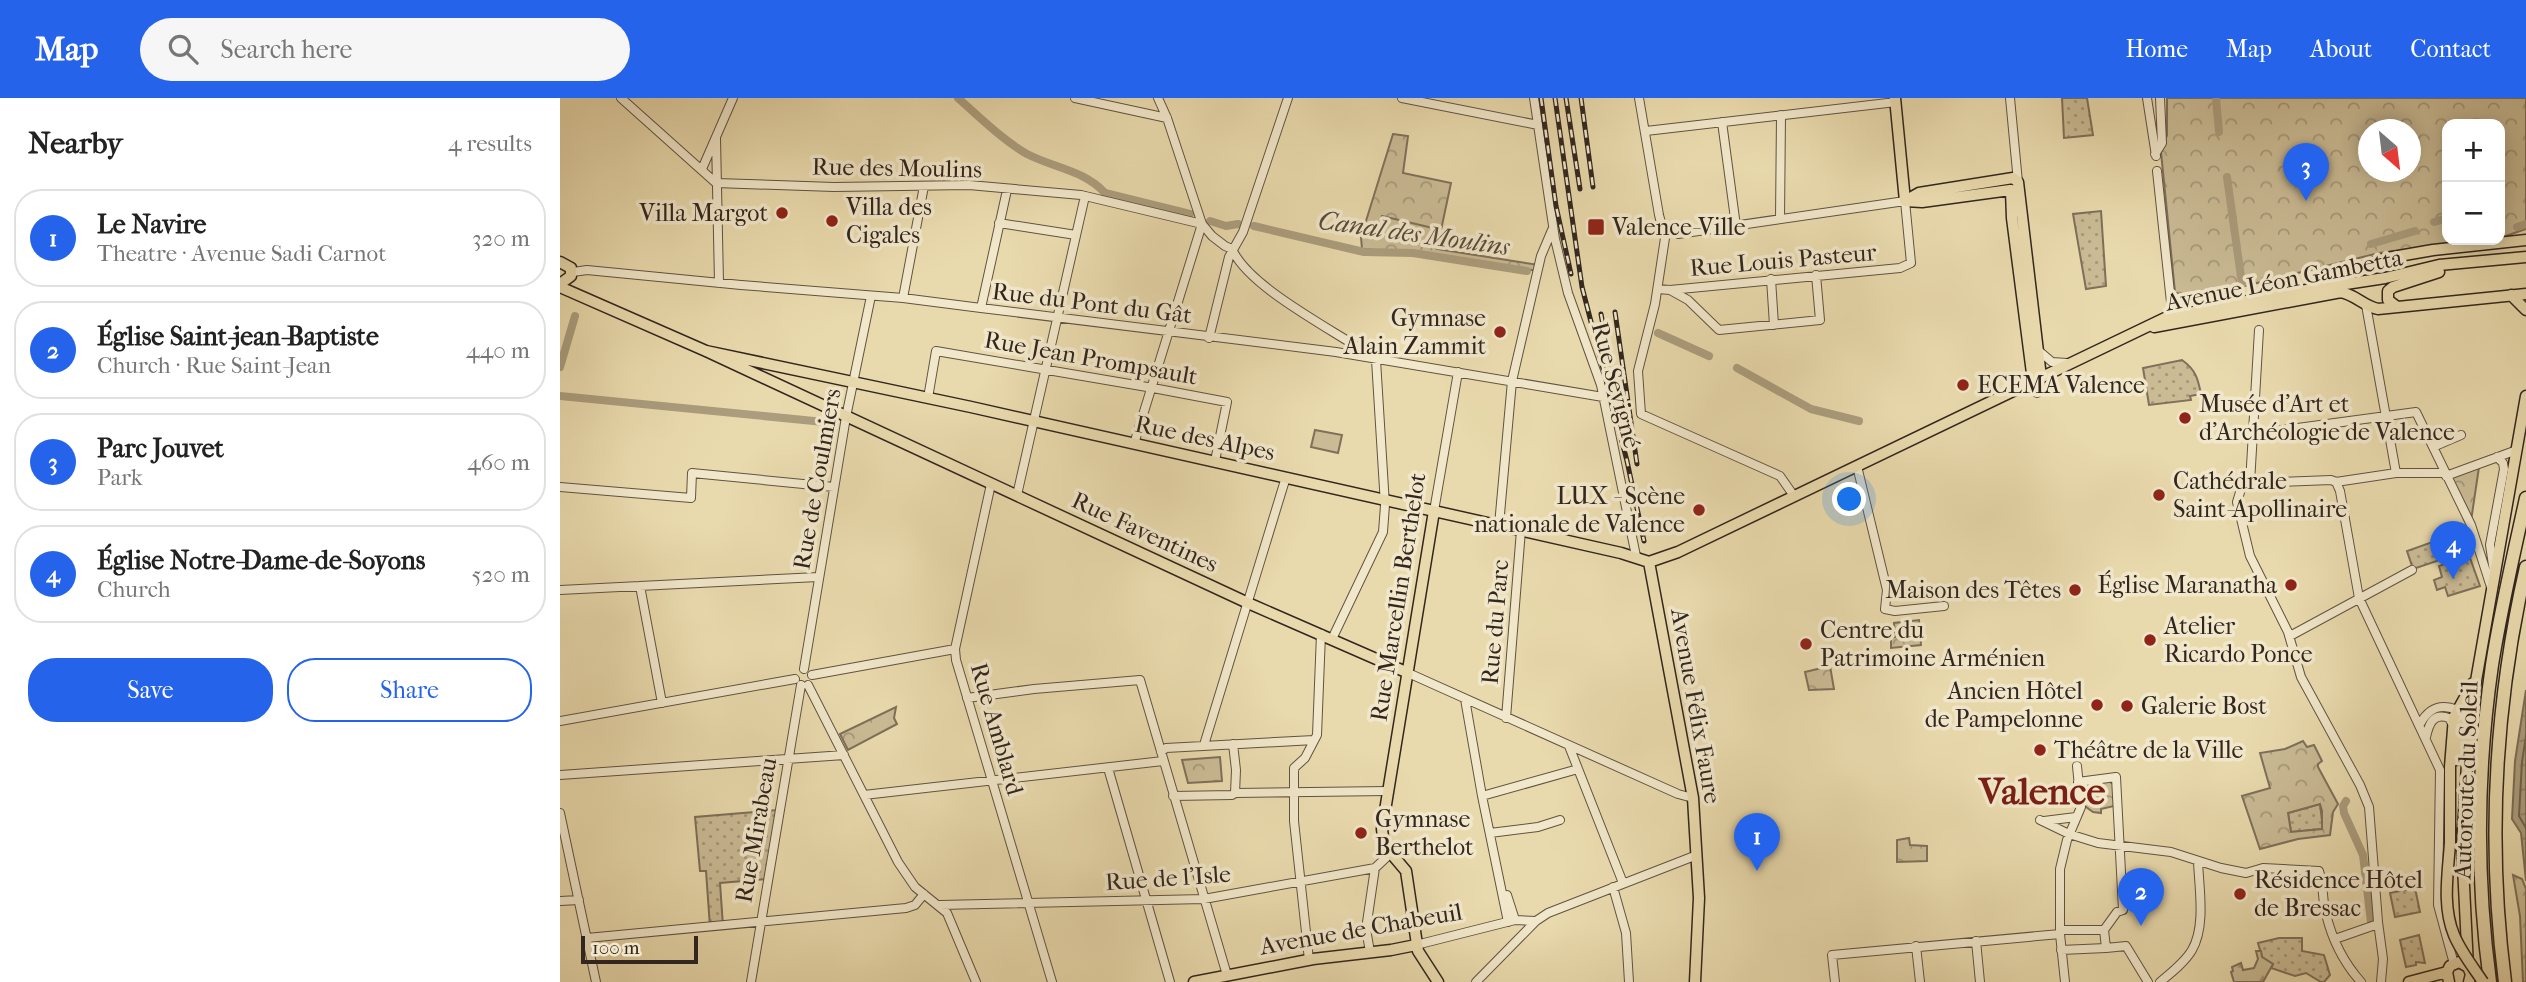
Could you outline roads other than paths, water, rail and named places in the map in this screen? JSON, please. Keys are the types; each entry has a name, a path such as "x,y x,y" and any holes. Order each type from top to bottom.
{"highway":[{"name":"Autoroute du Soleil","path":"2490,982 2481,880 2484,737 2499,625 2526,498"},
{"name":"Autoroute du Soleil","path":"2505,982 2496,879 2495,804 2507,668 2526,567"}],"main road":[{"path":"1896,100 1905,201 1919,193 2013,186"},
{"path":"2013,186 2039,351 2037,379"},
{"path":"2013,186 2012,218 2037,379"},
{"path":"2280,295 2387,258 2523,239"},
{"path":"2387,258 2376,268 2379,274 2450,263 2526,257"},
{"path":"560,262 571,268 583,297"},
{"path":"2397,307 2388,300 2388,291 2393,287 2440,272 2526,264"},
{"name":"Avenue Léon Gambetta","path":"1649,562 1678,552 2137,331 2196,310 2385,278 2410,271"},
{"name":"Avenue Léon Gambetta","path":"2172,320 2440,272"},
{"path":"560,285 572,274"},
{"name":"Rue Faventines","path":"560,285 1248,603 1406,672"},
{"path":"2340,292 2350,294 2366,305 2378,309 2526,294"},
{"path":"2511,295 2526,310"},
{"name":"Rue des Alpes","path":"706,351 1215,461 1636,556 1649,562"},
{"path":"745,371 744,363 751,360"},
{"path":"2454,971 2466,754 2476,678 2526,396"},
{"name":"Rue Marcellin Berthelot","path":"1391,853 1384,845 1382,829 1434,511"},
{"name":"Avenue Félix Faure","path":"1649,562 1693,798 1699,922 1695,982"},
{"path":"2476,678 2457,710 2447,898 2449,919 2461,948 2483,982"},
{"path":"2458,724 2473,700"},
{"path":"1391,853 1406,871 1416,945 1420,956 1438,982"},
{"name":"Avenue de Chabeuil","path":"1194,982 1309,960 1416,945"},
{"path":"2411,982 2454,971 2471,974 2469,982"}],"street":[{"path":"621,98 716,183"},
{"path":"702,169 733,98"},
{"path":"1075,98 1167,118"},
{"path":"1158,98 1202,223 1212,236 1232,249 1241,266 1275,294 1376,360 1384,500 1383,532 1332,639"},
{"path":"1209,338 1215,306 1232,249 1239,241 1248,220 1288,98"},
{"path":"1402,98 1538,125"},
{"name":"Rue Sevigné","path":"1534,98 1552,225 1568,293 1598,374 1636,556"},
{"path":"1639,98 1659,215 1664,227 1664,247 1657,289 1638,371 1641,414 1780,476 1794,496"},
{"path":"1839,98 1840,108"},
{"path":"2010,98 2013,186"},
{"path":"2147,98 2155,155 2162,143 2160,98"},
{"path":"1646,131 1896,100"},
{"path":"1780,219 1781,116"},
{"path":"1722,121 1736,226"},
{"path":"716,138 719,283"},
{"path":"2157,171 2172,320"},
{"name":"Rue des Moulins","path":"716,183 770,186 969,186 1085,196 1202,223"},
{"path":"903,298 925,186"},
{"path":"981,308 1007,190"},
{"path":"1017,495 1085,196"},
{"path":"1664,227 1678,234 1905,201"},
{"name":"Rue Louis Pasteur","path":"1657,289 1670,290 1900,268 1911,263 1905,201"},
{"path":"999,223 1076,235"},
{"path":"1134,444 1202,223"},
{"path":"1499,525 1513,381 1541,256 1552,225"},
{"path":"1664,247 1678,234"},
{"name":"Rue du Pont du Gât","path":"572,274 587,270 903,298 1336,352 1603,397"},
{"path":"1670,290 1688,300 1719,330 1774,325 1820,320 1816,275"},
{"path":"1771,279 1774,325"},
{"name":"Rue de Coulmiers","path":"804,669 846,417 871,296"},
{"path":"2171,301 2180,310 2196,310"},
{"path":"2366,305 2396,473"},
{"path":"2250,483 2259,330"},
{"name":"Rue Jean Prompsault","path":"928,398 936,351 1227,402 1215,461"},
{"path":"2039,351 2052,362 2070,363"},
{"name":"Rue Marcellin Berthelot","path":"1434,511 1458,372"},
{"path":"2037,379 2037,393"},
{"path":"2254,434 2416,412 2471,525 2491,590"},
{"path":"2432,447 2460,435"},
{"path":"2381,982 2383,959 2369,807 2360,785 2301,677 2290,636 2249,556 2237,502 2241,489 2250,483 2336,482 2396,473 2445,475 2517,450"},
{"path":"2494,573 2490,545 2504,468 2497,457"},
{"path":"1857,466 1886,590 1885,609 1895,611 1944,606"},
{"path":"560,487 691,498 692,473 834,487"},
{"path":"1204,745 1286,477"},
{"path":"2336,482 2340,491 2359,598 2440,770 2438,905 2454,971"},
{"name":"Rue Amblard","path":"991,484 955,649 967,698 1052,982"},
{"name":"Rue du Parc","path":"1506,718 1521,530"},
{"path":"2290,636 2412,570"},
{"path":"560,590 818,577"},
{"path":"639,586 662,703"},
{"path":"1309,960 1300,882 1294,768 1305,758 1317,735 1321,634"},
{"path":"955,649 812,675 804,669 798,671 801,683 844,755 903,872 947,913 976,982"},
{"name":"Rue Faventines","path":"1406,672 1678,794 1693,798"},
{"name":"Rue Mirabeau","path":"751,982 801,683 811,680 812,675"},
{"path":"967,698 1140,680 1227,975"},
{"path":"560,721 801,683"},
{"path":"1465,699 1482,796 1511,921"},
{"path":"2420,723 2433,709 2448,707 2457,710"},
{"path":"2426,737 2429,724 2435,717 2441,715 2458,724"},
{"path":"1162,757 1166,748 1314,740"},
{"path":"1233,744 1235,793"},
{"path":"1569,746 1623,883"},
{"path":"560,775 844,755"},
{"path":"864,794 1108,768 1162,757"},
{"path":"2064,982 2060,932 2060,869 2069,834 2081,807 2077,766"},
{"path":"1108,768 1170,982"},
{"path":"1482,796 1578,769"},
{"path":"2078,782 2116,777 2123,910 2117,912 2104,930 2106,948"},
{"path":"1173,796 1388,791"},
{"path":"560,813 596,982"},
{"path":"2076,817 2042,820 2069,834 2119,847 2171,852 2246,873 2263,868 2319,871 2323,883 2325,912 2335,939 2346,965 2361,982"},
{"path":"1490,833 1538,827 1560,820"},
{"path":"1370,952 1366,929 1375,868 1391,853"},
{"path":"1476,982 1536,921 1548,913 1697,857"},
{"path":"2160,982 2192,950 2199,925 2198,861"},
{"name":"Rue de l'Isle","path":"940,905 1204,899 1375,868"},
{"path":"1613,887 1626,933 1629,982"},
{"path":"587,938 906,908 915,905 924,894"},
{"path":"560,901 579,900"},
{"name":"Avenue de Chabeuil","path":"1416,945 1511,921 1536,921"},
{"path":"2335,939 2378,924"},
{"path":"1836,982 1832,956 2060,932 2104,930"},
{"path":"1976,941 1980,982"},
{"path":"1916,946 1920,982"},
{"path":"2061,950 2126,946 2148,982"}],"water":[{"path":"2526,690 2526,881 2521,833 2512,819 2515,761"}],"waterway":[{"name":"Canal des Moulins","path":"958,98 1000,135 1027,154 1078,174 1105,193 1190,214"},
{"path":"2216,98 2219,132"},
{"path":"2227,177 2242,284"},
{"path":"2434,222 2442,220"},
{"name":"Canal des Moulins","path":"1210,221 1226,226 1238,224"},
{"path":"2517,227 2526,224"},
{"name":"Canal des Moulins","path":"1254,226 1364,252 1413,253 1527,271"},
{"path":"2371,244 2415,231"},
{"path":"560,367 575,316"},
{"name":"Canal des Moulins","path":"1658,333 1709,356"},
{"name":"Canal des Moulins","path":"1737,368 1811,409 1859,421"},
{"path":"560,396 824,422"},
{"path":"2346,801 2343,806 2344,813 2363,855 2371,922"}],"railway":[{"path":"1541,98 1556,206 1571,274"},
{"path":"1555,98 1582,287 1627,461 1644,541"},
{"path":"1566,98 1580,189"},
{"path":"1581,98 1593,187"},
{"path":"1615,312 1637,464"},
{"path":"1601,314 1610,364"}],"place":[{"name":"Parc Jouvet","path":"2306,201"},
{"name":"Villa Margot","path":"782,213"},
{"name":"Villa des Cigales","path":"832,221"},
{"name":"Valence-Ville","path":"1596,227"},
{"name":"Gymnase Alain Zammit","path":"1500,332"},
{"name":"ECEMA Valence","path":"1963,385"},
{"name":"Musée d'Art et d'Archéologie de Valence","path":"2185,418"},
{"name":"Cathédrale Saint-Apollinaire","path":"2159,495"},
{"name":"LUX - Scène nationale de Valence","path":"1699,510"},
{"name":"Église Notre-Dame-de-Soyons","path":"2453,579"},
{"name":"Église Maranatha","path":"2291,585"},
{"name":"Maison des Têtes","path":"2075,590"},
{"name":"Atelier Ricardo Ponce","path":"2150,640"},
{"name":"Centre du Patrimoine Arménien","path":"1806,644"},
{"name":"Ancien Hôtel de Pampelonne","path":"2097,705"},
{"name":"Galerie Bost","path":"2127,706"},
{"name":"Théâtre de la Ville","path":"2040,750"},
{"name":"Gymnase Berthelot","path":"1361,833"},
{"name":"Le Navire","path":"1757,871"},
{"name":"Résidence Hôtel de Bressac","path":"2240,894"},
{"name":"Église Saint-jean-Baptiste","path":"2141,926"}],"district":[{"name":"Valence","path":"2042,791"}]}
